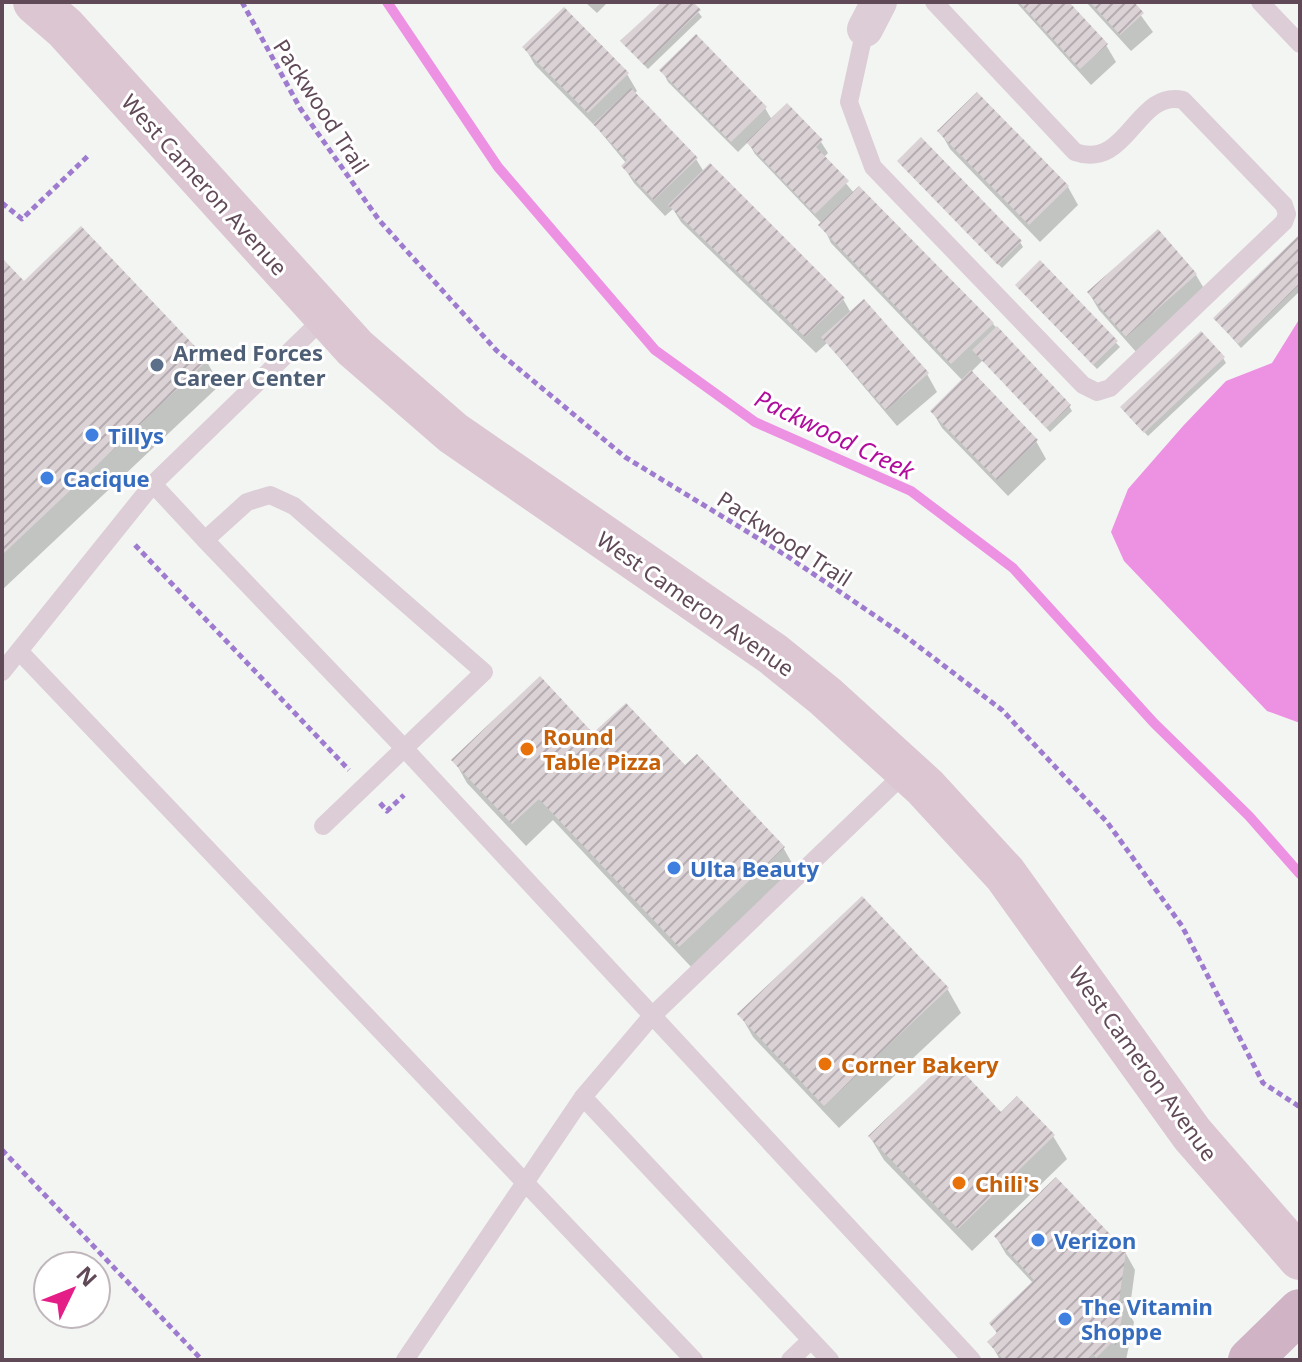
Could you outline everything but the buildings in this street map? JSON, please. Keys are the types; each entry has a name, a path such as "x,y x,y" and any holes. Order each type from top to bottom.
{"main road":[{"path":"1250,1360 1300,1311"}],"street":[{"name":"West Cameron Avenue","path":"35,2 65,28 355,348 453,433 590,530 745,633 825,696 908,770 1005,874 1192,1134 1300,1258"}],"lane":[{"path":"872,16 849,102 873,167 1083,385 1097,392 1110,388 1284,222 1287,214 1284,205 1183,100 1170,97 1159,101 1109,151 1091,158 1075,152 934,2"},
{"path":"1260,2 1300,44"},
{"path":"2,672 153,484 326,316"},
{"path":"153,484 404,748 972,1360"},
{"path":"205,540 247,502 270,495 294,506 484,672 323,826"},
{"path":"19,651 694,1360"},
{"path":"405,1360 583,1097 651,1017 908,770"},
{"path":"583,1097 830,1360"},
{"path":"790,1360 811,1340"}],"path":[{"name":"Packwood Trail","path":"242,2 300,108 379,220 496,350 625,457 813,574 905,636 1002,710 1107,822 1182,926 1263,1083 1300,1107"},
{"path":"2,203 22,219 90,154"},
{"path":"134,545 387,811 404,795"},
{"path":"2,1150 202,1360"}],"shaded area":[{"path":"1300,318 1300,723 1267,711 1124,561 1111,532 1128,489 1183,426 1226,381 1272,363"}],"waterway":[{"name":"Packwood Creek","path":"387,2 498,167 655,350 755,422 911,491 1013,568 1154,723 1249,816 1300,874"}],"place":[{"name":"Armed Forces Career Center","path":"157,365"},
{"name":"Tillys","path":"92,435"},
{"name":"Cacique","path":"47,478"},
{"name":"Round Table Pizza","path":"527,749"},
{"name":"Ulta Beauty","path":"674,868"},
{"name":"Corner Bakery","path":"825,1064"},
{"name":"Chili's","path":"959,1183"},
{"name":"Verizon","path":"1038,1240"},
{"name":"The Vitamin Shoppe","path":"1065,1319"}]}
